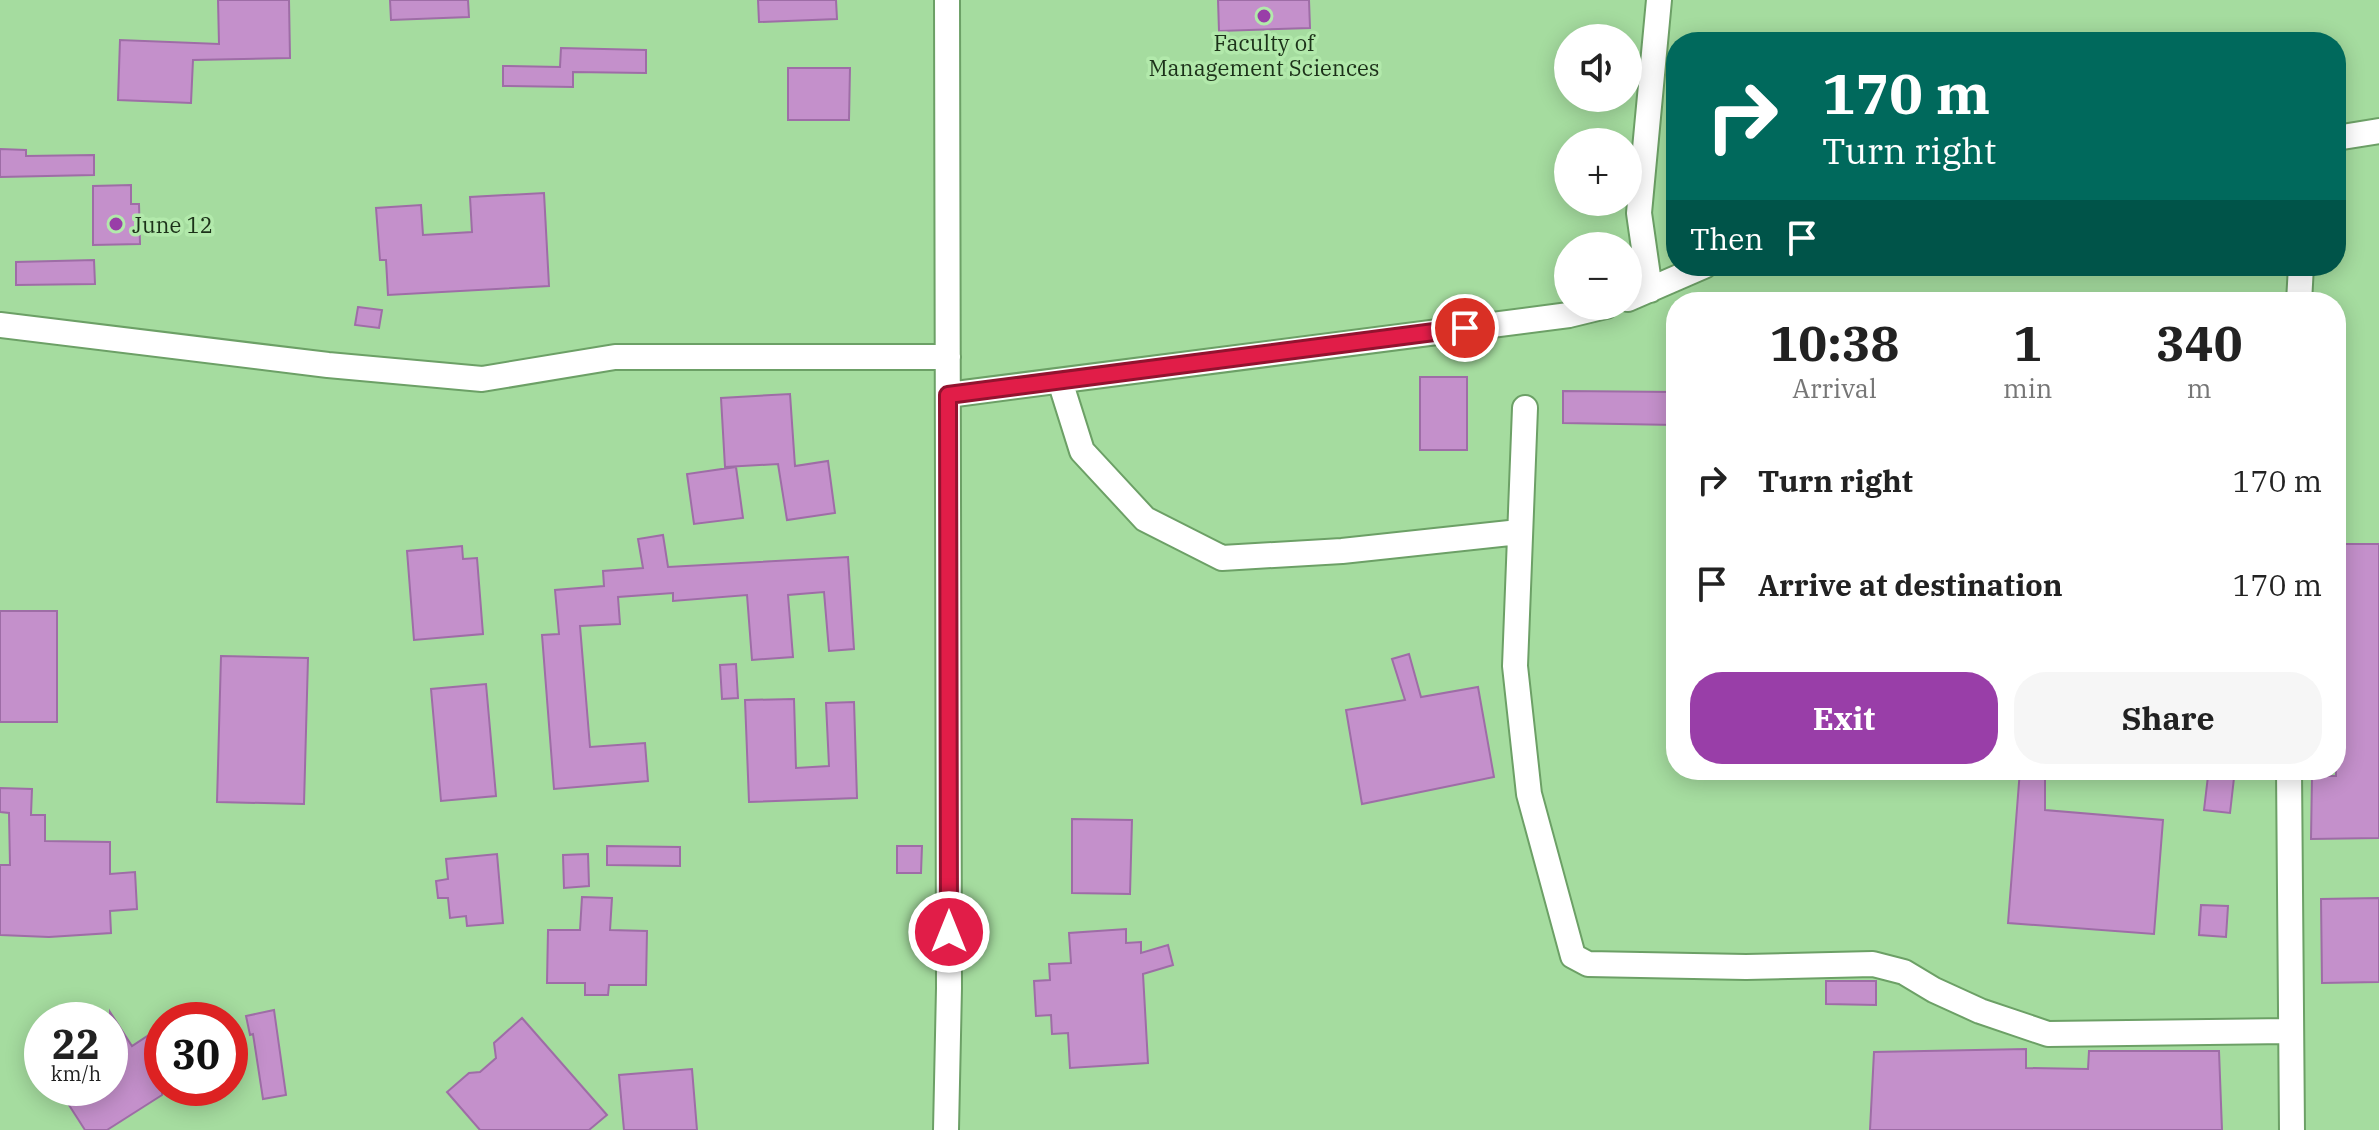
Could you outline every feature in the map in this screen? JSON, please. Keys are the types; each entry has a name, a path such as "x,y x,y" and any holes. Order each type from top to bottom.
{"street":[{"path":"946,1130 947,0"},
{"path":"1639,232 1659,0"},
{"path":"2346,136 2379,131"},
{"path":"1642,293 1681,276"},
{"path":"948,395 1554,317"},
{"path":"0,325 328,365 482,379 615,357 948,357"},
{"path":"1060,381 1082,451 1145,519 1222,558 1342,551 1519,532"},
{"path":"1525,408 1515,666 1529,794 1573,956 1588,964 1746,967 1873,964 1904,972 1980,1011 2048,1034 2290,1031"},
{"path":"2289,780 2292,1130"}],"building":[{"path":"218,0 289,0 290,58 193,60 191,103 118,100 120,40 219,44"},
{"path":"390,0 468,0 469,17 391,20"},
{"path":"758,0 836,0 837,19 759,22"},
{"name":"Faculty of Management Sciences","path":"1218,0 1309,0 1310,28 1219,31"},
{"path":"561,48 646,50 646,73 573,72 573,87 503,86 503,66 560,67"},
{"path":"788,68 850,68 849,120 788,120"},
{"path":"0,149 26,150 26,156 94,155 94,175 0,177"},
{"path":"131,185 131,204 139,204 140,244 93,245 93,186"},
{"path":"544,193 549,286 388,295 386,260 380,260 376,208 421,205 423,235 472,232 470,197"},
{"path":"94,260 95,284 16,285 16,262"},
{"path":"358,307 382,310 379,328 355,325"},
{"path":"1420,377 1467,377 1467,450 1420,450"},
{"path":"1563,391 1666,392 1666,425 1563,423"},
{"path":"790,394 795,466 828,461 835,513 787,520 778,464 725,467 721,398"},
{"path":"736,467 743,518 694,524 687,474"},
{"path":"663,535 668,567 848,557 854,649 829,651 824,592 788,595 793,657 752,660 747,595 673,601 673,593 618,597 620,624 580,626 590,747 645,743 648,781 554,789 542,635 559,634 555,590 604,586 603,571 643,568 638,539"},
{"path":"2346,544 2379,544 2379,838 2311,839 2312,780 2346,780"},
{"path":"462,546 463,559 477,558 483,634 414,640 407,551"},
{"path":"0,611 57,611 57,722 0,722"},
{"path":"1409,654 1421,697 1478,687 1494,777 1362,804 1346,710 1405,700 1392,659"},
{"path":"221,656 308,658 304,804 217,802"},
{"path":"736,664 738,698 722,699 720,665"},
{"path":"486,684 496,796 441,801 431,689"},
{"path":"794,699 796,768 829,766 826,703 854,702 857,798 749,802 745,700"},
{"path":"2019,780 2045,780 2045,810 2163,820 2154,934 2008,923"},
{"path":"2208,780 2234,780 2230,813 2204,810"},
{"path":"0,788 32,789 31,815 45,815 45,841 110,842 110,874 135,872 137,909 110,911 111,933 49,937 0,935 0,865 10,865 9,813 0,812"},
{"path":"1072,819 1132,820 1130,894 1072,893"},
{"path":"607,846 680,847 680,866 607,865"},
{"path":"897,846 922,846 921,873 897,873"},
{"path":"497,854 503,923 467,926 466,916 450,918 448,898 438,898 436,881 448,879 446,859"},
{"path":"588,854 589,886 564,888 563,855"},
{"path":"582,897 612,898 610,930 647,931 646,985 609,985 608,995 585,995 585,983 547,983 548,930 580,930"},
{"path":"2379,898 2379,982 2322,983 2321,899"},
{"path":"2201,905 2228,906 2226,937 2199,935"},
{"path":"1126,929 1126,943 1141,942 1141,953 1168,945 1173,965 1143,974 1148,1063 1070,1068 1068,1033 1052,1034 1051,1015 1036,1016 1034,981 1050,980 1049,964 1071,963 1069,933"},
{"path":"1826,981 1876,981 1876,1005 1826,1004"},
{"path":"274,1010 286,1095 263,1099 248,1016"},
{"path":"522,1018 607,1115 589,1130 480,1130 447,1092 469,1073 480,1072 496,1058 494,1043"},
{"path":"144,1038 145,1106 107,1130 85,1130 70,1106 128,1106 128,1040 132,1046"},
{"path":"2026,1049 2026,1068 2088,1069 2089,1051 2219,1051 2222,1130 1870,1130 1874,1052"},
{"path":"692,1069 697,1130 624,1130 619,1075"}],"place":[{"name":"Faculty of Management Sciences","path":"1264,16"},
{"name":"June 12","path":"116,224"}],"route":[{"path":"949,932 948,395 1465,328"}]}
